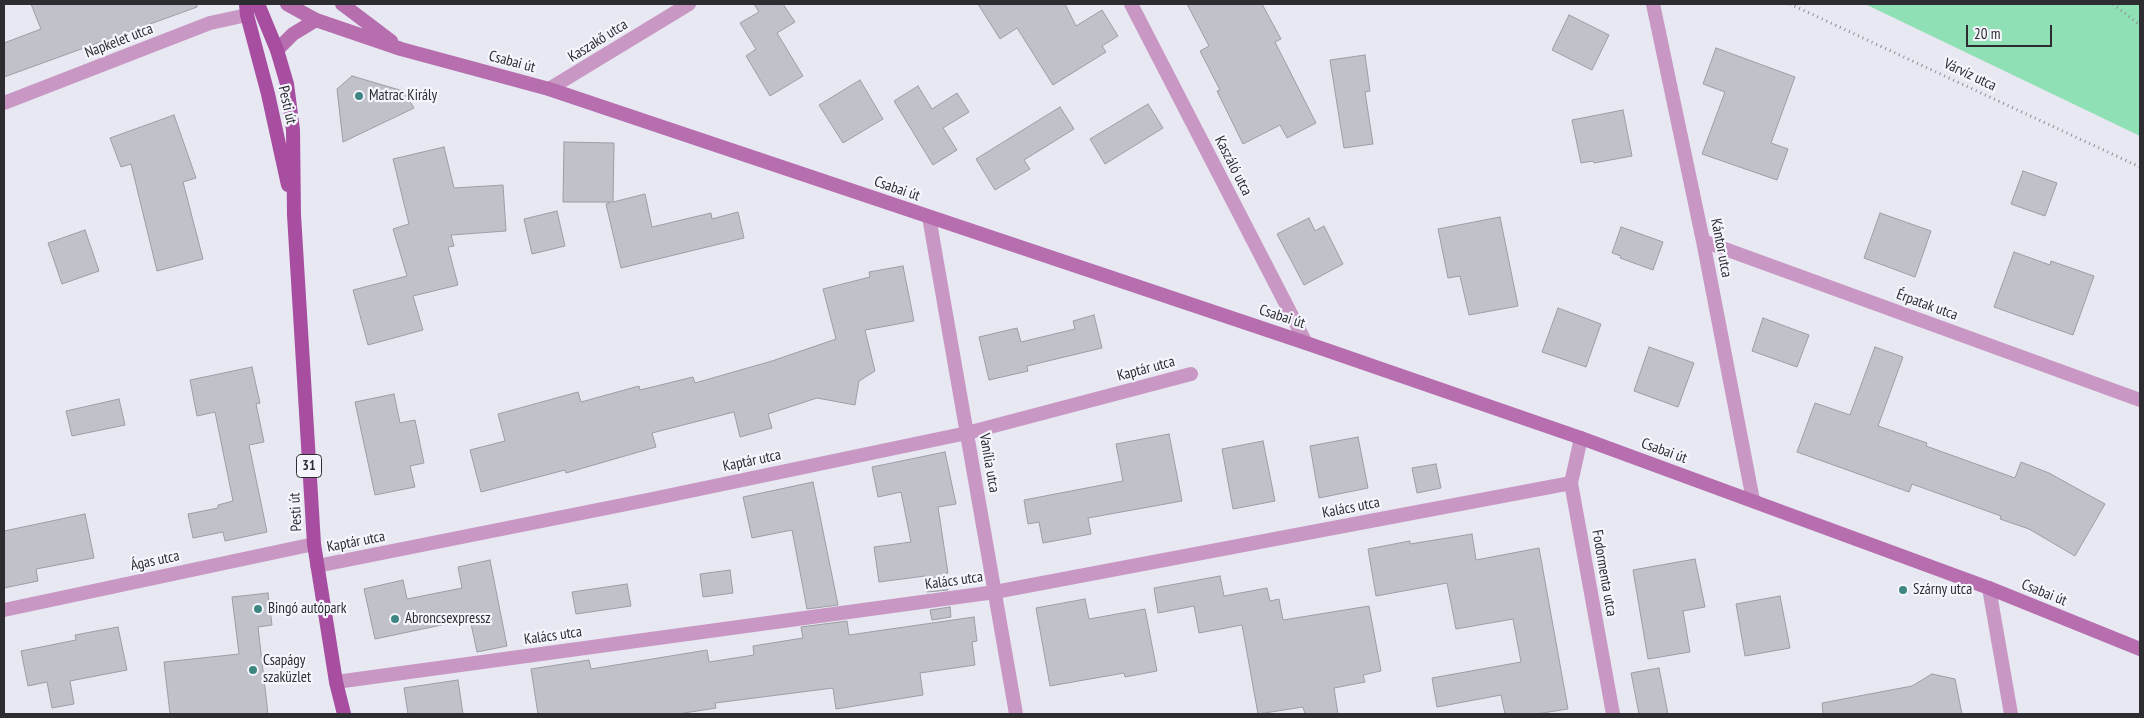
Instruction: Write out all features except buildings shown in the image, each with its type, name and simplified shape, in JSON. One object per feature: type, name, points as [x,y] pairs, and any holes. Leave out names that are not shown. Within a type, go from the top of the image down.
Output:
[{"type":"main road","name":"Pesti út","points":[[258,4],[287,84],[293,130],[294,215],[314,544],[336,682],[344,714]]},
{"type":"main road","name":"Csabai út","points":[[287,4],[316,20],[401,49],[549,89],[1306,343],[1581,438],[1989,588],[2140,650]]},
{"type":"main road","name":"Csabai út","points":[[342,4],[401,49]]},
{"type":"main road","name":"Pesti út","points":[[246,10],[268,94],[294,215]]},
{"type":"main road","points":[[276,50],[293,34],[316,20]]},
{"type":"street","name":"Kaszakő utca","points":[[549,89],[689,4]]},
{"type":"street","name":"Kaszáló utca","points":[[1131,4],[1306,343]]},
{"type":"street","name":"Kántor utca","points":[[1653,4],[1703,241],[1753,500]]},
{"type":"street","name":"Napkelet utca","points":[[4,103],[246,10]]},
{"type":"street","name":"Vanília utca","points":[[929,217],[1016,714]]},
{"type":"street","name":"Érpatak utca","points":[[1703,241],[2140,400]]},
{"type":"street","name":"Kaptár utca","points":[[317,566],[652,499],[967,433],[1191,374]]},
{"type":"street","name":"Fodormenta utca","points":[[1581,438],[1571,483],[1613,714]]},
{"type":"street","name":"Kalács utca","points":[[336,682],[995,592],[1571,483]]},
{"type":"street","name":"Ágas utca","points":[[4,610],[314,544]]},
{"type":"street","points":[[1989,588],[2011,714]]},
{"type":"path","name":"Várvíz utca","points":[[1790,4],[2140,167]]},
{"type":"path","points":[[2113,4],[2140,25]]},
{"type":"green space","points":[[1865,4],[2140,4],[2140,136]]},
{"type":"place","name":"Matrac Király","points":[[359,96]]},
{"type":"place","name":"Szárny utca","points":[[1903,590]]},
{"type":"place","name":"Bingó autópark","points":[[258,609]]},
{"type":"place","name":"Abroncsexpressz","points":[[395,619]]},
{"type":"place","name":"Csapágy szaküzlet","points":[[253,670]]}]
